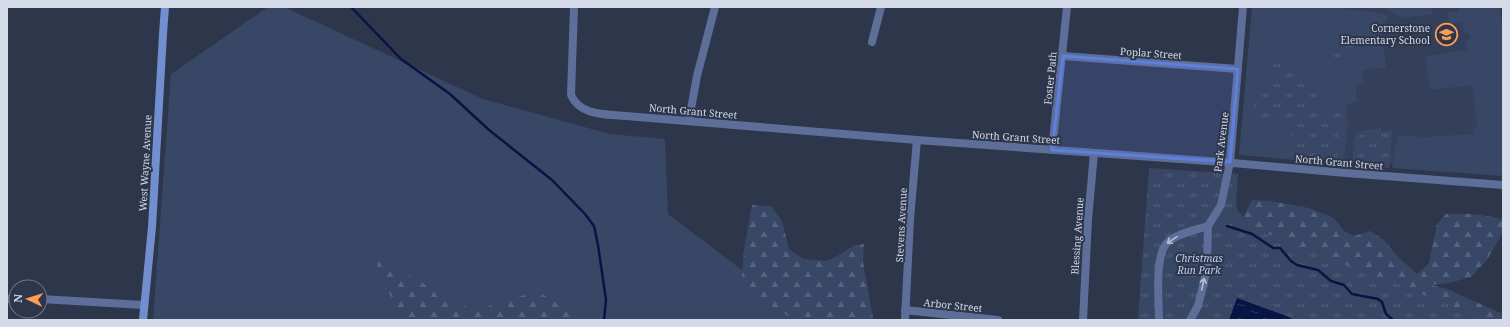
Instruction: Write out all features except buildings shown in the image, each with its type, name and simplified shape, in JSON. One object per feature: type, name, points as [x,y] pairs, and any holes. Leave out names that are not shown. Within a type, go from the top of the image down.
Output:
[{"type":"street","name":"West Wayne Avenue","points":[[143,320],[152,227],[163,34],[166,7]]},
{"type":"street","name":"North Grant Street","points":[[574,7],[571,94],[577,105],[585,111],[626,116],[917,140],[1230,162],[1374,176],[1503,185]]},
{"type":"street","points":[[689,120],[697,76],[715,7]]},
{"type":"street","points":[[872,42],[881,7]]},
{"type":"street","name":"Foster Path","points":[[1052,150],[1067,7]]},
{"type":"street","name":"Park Avenue","points":[[1208,226],[1221,205],[1230,162],[1243,7]]},
{"type":"street","name":"Poplar Street","points":[[1063,56],[1238,69]]},
{"type":"street","name":"Stevens Avenue","points":[[906,320],[905,310],[908,280],[910,219],[917,140]]},
{"type":"street","name":"Blessing Avenue","points":[[1083,320],[1088,220],[1094,153]]},
{"type":"street","points":[[1159,320],[1159,259],[1162,249],[1176,236],[1208,226],[1207,267],[1198,306],[1190,320]]},
{"type":"street","points":[[48,299],[144,305]]},
{"type":"street","name":"Arbor Street","points":[[905,310],[998,320]]},
{"type":"highlighted area","points":[[1063,56],[1238,69],[1230,162],[1052,150]]},
{"type":"shaded area","points":[[1254,7],[1497,7],[1503,57],[1503,173],[1241,153]]},
{"type":"green space","points":[[268,7],[284,7],[483,99],[610,134],[665,139],[668,214],[808,320],[153,320],[171,74]]},
{"type":"green space","points":[[1252,7],[1345,7],[1347,9],[1379,14],[1380,12],[1388,17],[1381,30],[1386,67],[1362,70],[1364,83],[1355,85],[1357,101],[1348,104],[1345,108],[1348,119],[1344,164],[1239,155]]},
{"type":"green space","points":[[1383,7],[1432,7],[1432,15],[1400,17]]},
{"type":"green space","points":[[1458,7],[1500,7],[1503,31],[1503,176],[1392,168],[1398,135],[1424,137],[1473,134],[1473,129],[1477,128],[1472,85],[1430,90],[1426,56],[1467,50],[1465,40],[1470,39],[1469,33],[1464,33],[1463,22],[1449,24],[1448,12],[1458,11]]},
{"type":"green space","points":[[1350,33],[1358,49],[1357,56],[1348,64],[1344,59],[1334,58],[1329,49],[1332,41],[1340,35]]},
{"type":"green space","points":[[1281,55],[1300,80],[1312,81],[1315,77],[1320,80],[1321,113],[1335,110],[1341,111],[1337,159],[1290,155],[1292,123],[1278,113],[1266,118],[1257,115],[1255,112],[1254,102],[1257,96],[1272,89],[1275,90],[1273,87],[1274,72],[1269,64]]},
{"type":"green space","points":[[1381,128],[1381,132],[1360,135],[1354,160],[1390,163],[1389,168],[1352,164],[1355,135],[1361,131]]},
{"type":"green space","points":[[1392,130],[1390,163],[1354,161],[1355,143],[1360,135]]},
{"type":"green space","name":"Christmas Run Park","points":[[1149,168],[1238,174],[1235,221],[1488,320],[1138,320]]},
{"type":"green space","points":[[1231,192],[1238,211],[1243,217],[1252,200],[1270,201],[1309,208],[1334,218],[1344,231],[1354,236],[1370,231],[1384,240],[1399,258],[1417,274],[1429,263],[1437,224],[1446,214],[1474,214],[1502,219],[1503,232],[1487,260],[1471,277],[1449,283],[1431,285],[1447,289],[1503,314],[1503,320],[1327,320],[1222,218]]},
{"type":"green space","points":[[752,205],[771,206],[782,221],[789,249],[804,259],[826,261],[855,245],[864,244],[863,262],[873,318],[877,320],[796,320],[741,291],[744,249]]},
{"type":"green space","points":[[373,256],[474,311],[537,291],[584,320],[401,320]]},
{"type":"water","points":[[1237,298],[1292,318],[1292,320],[1229,320]]},
{"type":"waterway","points":[[351,7],[401,59],[450,94],[489,130],[552,180],[585,214],[594,226],[598,245],[606,300],[604,320]]},
{"type":"waterway","points":[[1227,226],[1252,234],[1273,248],[1280,248],[1291,261],[1297,265],[1318,270],[1331,281],[1344,285],[1352,294],[1378,299],[1382,302],[1386,314],[1393,320]]},
{"type":"place","name":"Cornerstone Elementary School","points":[[1446,34]]}]
